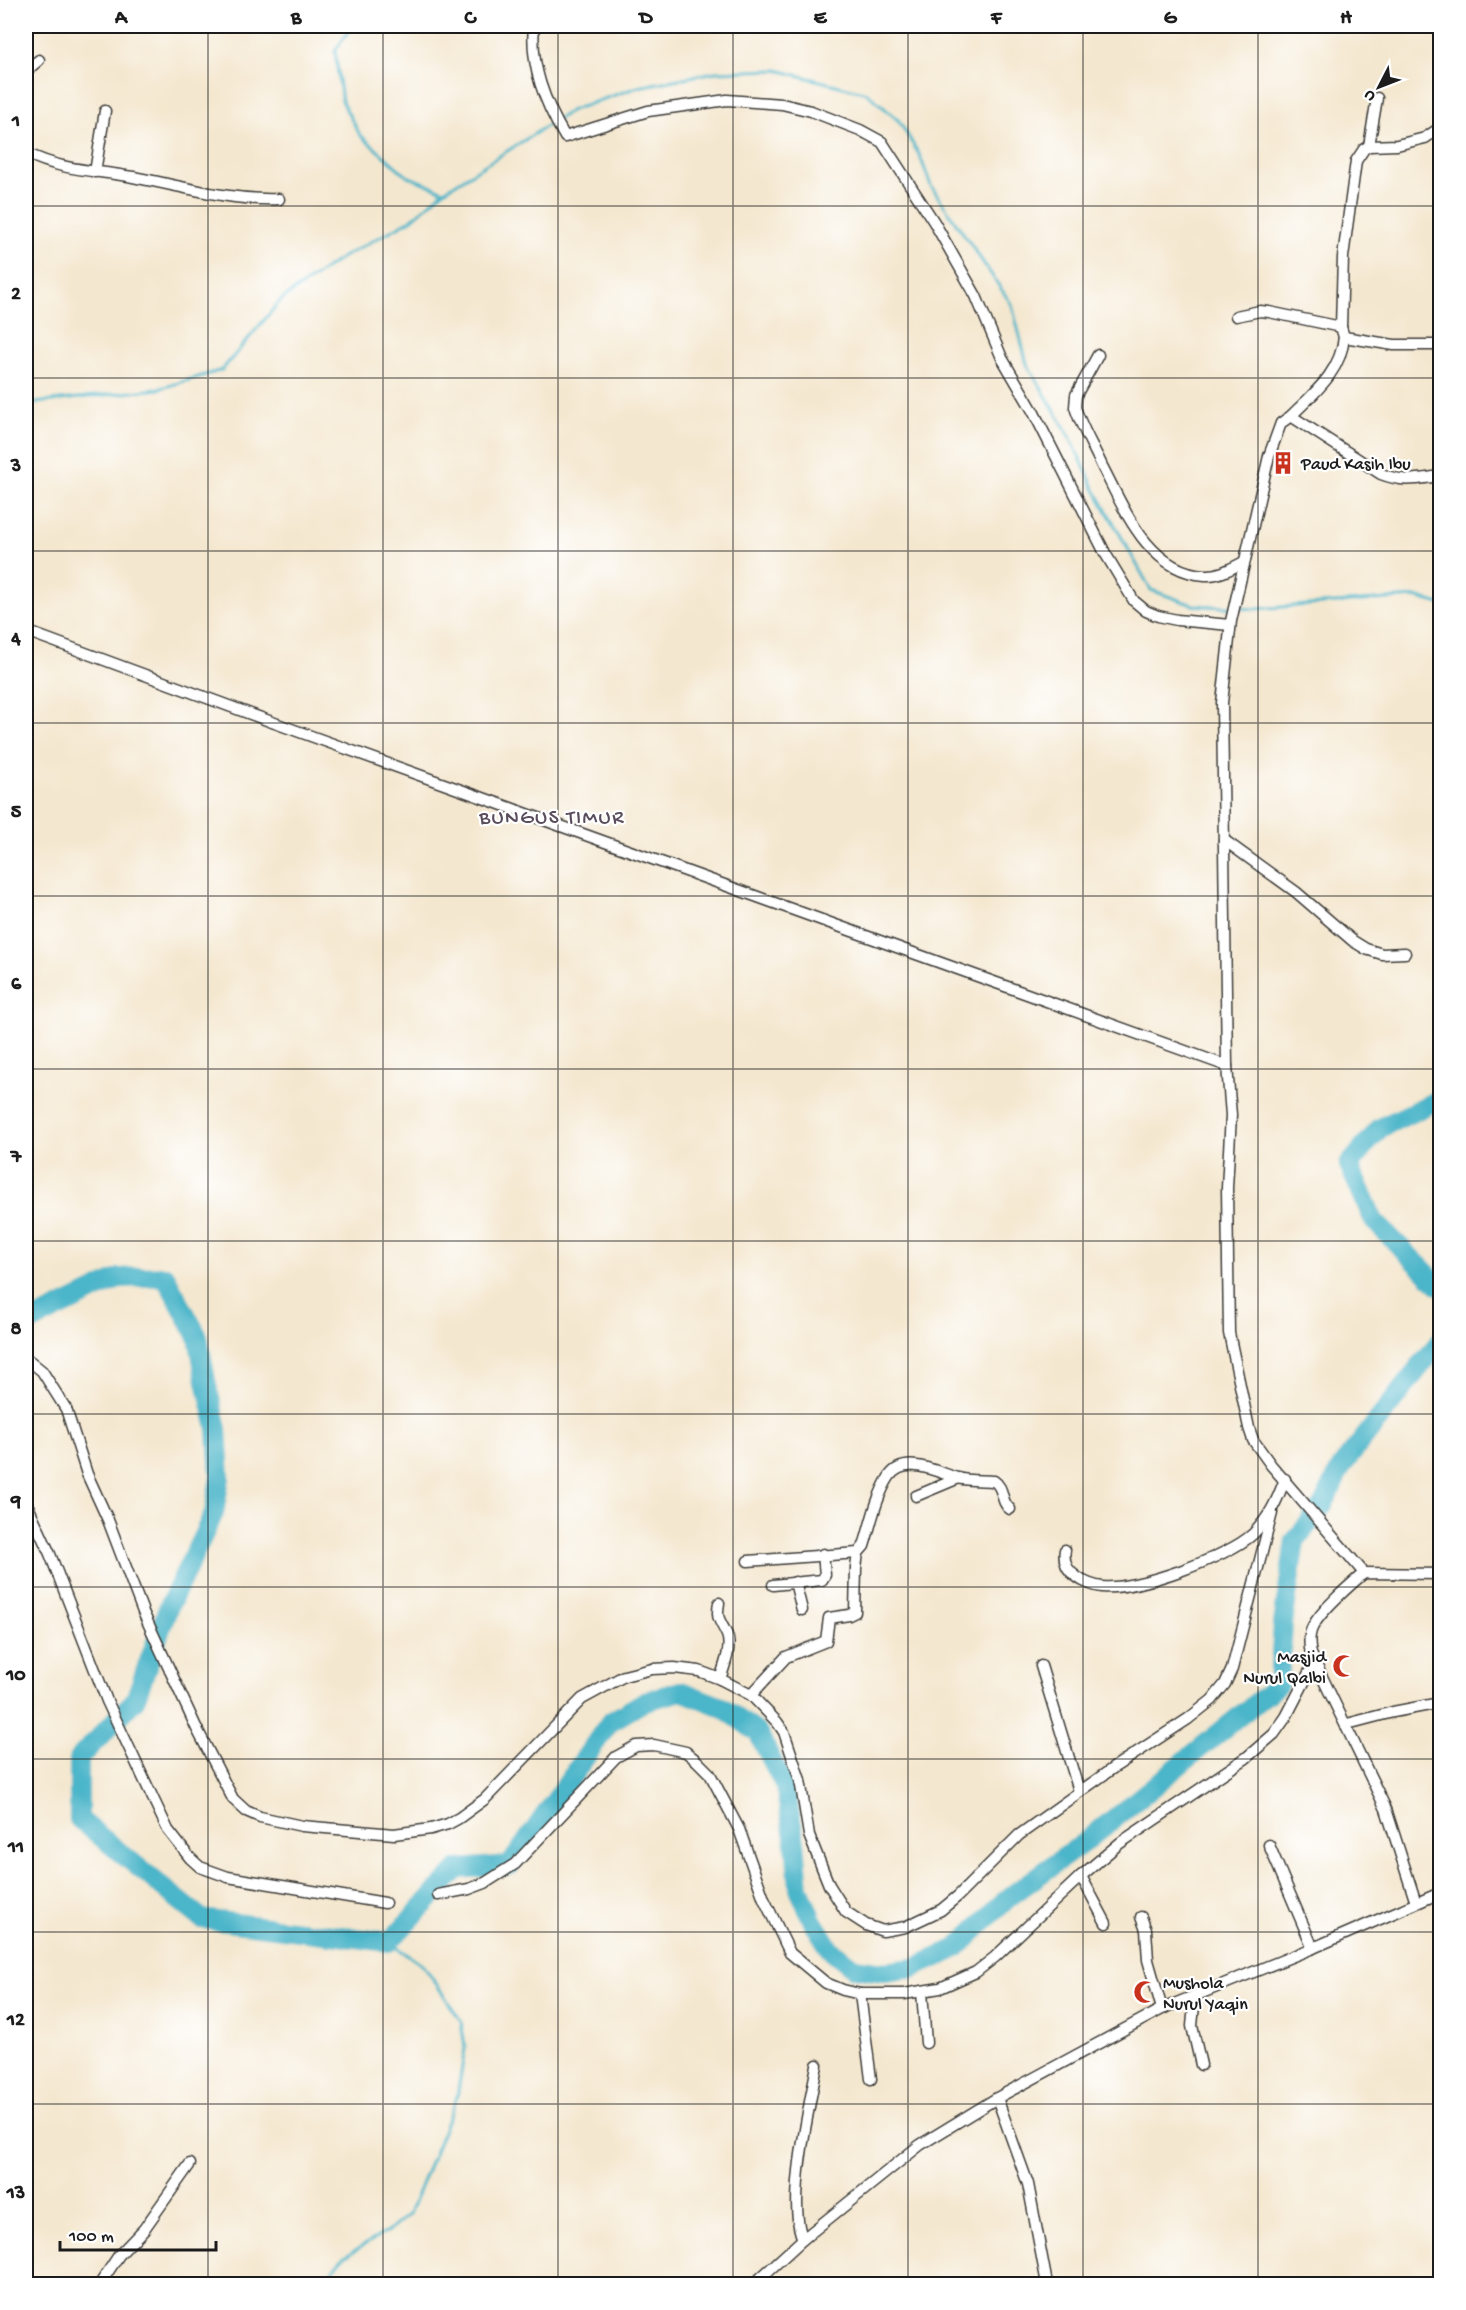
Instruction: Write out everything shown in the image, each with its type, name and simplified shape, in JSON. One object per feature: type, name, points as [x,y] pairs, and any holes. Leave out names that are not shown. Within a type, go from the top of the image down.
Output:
[{"type":"street","points":[[534,26],[533,48],[538,78],[549,110],[565,137],[648,111],[727,100],[782,104],[811,111],[860,130],[882,142],[934,222],[976,296],[1002,358],[1105,553],[1134,601],[1146,611],[1177,621],[1231,623]]},
{"type":"street","points":[[26,71],[39,60]]},
{"type":"street","points":[[1364,1573],[1259,1449],[1249,1428],[1229,1333],[1227,1188],[1231,1115],[1227,1066],[1222,703],[1231,623],[1269,456],[1281,423],[1291,416],[1333,372],[1341,357],[1344,257],[1354,170],[1359,155],[1369,146],[1377,98]]},
{"type":"street","points":[[95,172],[105,111]]},
{"type":"street","points":[[1369,146],[1397,145],[1425,138],[1440,128]]},
{"type":"street","points":[[26,138],[26,153],[74,170],[133,177],[250,200],[279,199]]},
{"type":"street","points":[[1236,316],[1260,311],[1269,312],[1394,345],[1440,345]]},
{"type":"street","points":[[1098,355],[1076,395],[1075,407],[1134,528],[1151,548],[1172,564],[1192,573],[1206,575],[1219,573],[1244,565]]},
{"type":"street","points":[[1291,416],[1387,477],[1403,481],[1440,476]]},
{"type":"street","points":[[26,631],[1227,1066]]},
{"type":"street","points":[[1224,840],[1296,892],[1353,941],[1366,949],[1382,954],[1405,953]]},
{"type":"street","points":[[26,1358],[42,1371],[66,1409],[87,1474],[108,1520],[143,1612],[196,1727],[233,1798],[246,1811],[260,1817],[302,1826],[394,1834],[448,1824],[485,1799],[582,1699],[624,1676],[652,1669],[674,1668],[699,1671],[721,1677],[751,1695],[767,1710],[784,1732],[800,1780],[809,1835],[829,1885],[846,1912],[866,1925],[883,1931],[904,1927],[941,1910],[958,1896],[1004,1848],[1079,1791],[1188,1719],[1212,1700],[1225,1684],[1239,1648],[1272,1512],[1285,1479]]},
{"type":"street","points":[[751,1695],[786,1658],[826,1641],[829,1618],[855,1612],[858,1553],[864,1546],[882,1489],[893,1472],[909,1466],[925,1467],[959,1478],[993,1481],[1001,1488],[1005,1504],[1010,1509]]},
{"type":"street","points":[[916,1496],[959,1478]]},
{"type":"street","points":[[26,1502],[50,1554],[107,1701],[168,1830],[190,1858],[201,1867],[228,1877],[385,1903]]},
{"type":"street","points":[[1065,1550],[1066,1565],[1071,1574],[1082,1581],[1102,1587],[1120,1587],[1148,1581],[1213,1558],[1251,1536],[1272,1512]]},
{"type":"street","points":[[748,1561],[858,1553]]},
{"type":"street","points":[[773,1585],[820,1581],[824,1578],[823,1554]]},
{"type":"street","points":[[1416,1903],[1386,1809],[1308,1644],[1313,1626],[1345,1589],[1364,1573],[1440,1574]]},
{"type":"street","points":[[795,1582],[802,1610]]},
{"type":"street","points":[[718,1603],[717,1620],[728,1638],[726,1660],[721,1677]]},
{"type":"street","points":[[438,1895],[469,1889],[499,1876],[515,1864],[616,1757],[636,1746],[654,1745],[686,1752],[711,1774],[739,1829],[764,1899],[790,1953],[825,1983],[861,1997],[922,1993],[976,1972],[1120,1843],[1246,1758],[1274,1734],[1286,1718],[1315,1661]]},
{"type":"street","points":[[1041,1666],[1079,1791]]},
{"type":"street","points":[[1347,1724],[1440,1703]]},
{"type":"street","points":[[1269,1845],[1313,1948]]},
{"type":"street","points":[[1081,1876],[1106,1923]]},
{"type":"street","points":[[754,2284],[803,2239],[920,2145],[997,2098],[1162,2009],[1313,1948],[1440,1893]]},
{"type":"street","points":[[1141,1917],[1146,1930],[1148,1960],[1162,2009]]},
{"type":"street","points":[[922,1993],[926,2043]]},
{"type":"street","points":[[1195,1995],[1192,2026],[1201,2065]]},
{"type":"street","points":[[861,1997],[871,2079]]},
{"type":"street","points":[[803,2239],[797,2224],[798,2190],[817,2065]]},
{"type":"street","points":[[997,2098],[1028,2184],[1047,2284]]},
{"type":"street","points":[[100,2284],[118,2255],[144,2229],[190,2164]]},
{"type":"waterway","points":[[352,26],[335,51],[342,102],[360,135],[407,176],[444,191]]},
{"type":"waterway","points":[[26,404],[158,389],[222,370],[281,300],[341,258],[411,220],[444,191],[572,110],[638,87],[715,72],[777,70],[867,93],[899,121],[920,156],[931,186],[1012,305],[1027,364],[1068,433],[1094,488],[1151,590],[1193,605],[1255,609],[1415,597],[1440,604]]},
{"type":"waterway","points":[[1440,1099],[1380,1128],[1349,1165],[1374,1221],[1440,1286]]},
{"type":"waterway","points":[[26,1324],[120,1278],[165,1276],[198,1337],[217,1429],[220,1477],[214,1513],[169,1606],[135,1700],[79,1758],[79,1819],[202,1919],[389,1942],[458,1869],[510,1865],[610,1722],[645,1701],[681,1691],[722,1707],[758,1733],[785,1786],[795,1843],[799,1888],[812,1920],[830,1949],[854,1968],[884,1972],[914,1968],[957,1948],[1008,1898],[1090,1838],[1279,1684],[1283,1624],[1295,1541],[1323,1505],[1342,1466],[1440,1341]]},
{"type":"waterway","points":[[321,2284],[344,2257],[391,2229],[409,2214],[457,2097],[465,2048],[461,2021],[425,1967],[389,1942]]},
{"type":"place","name":"Paud Kasih Ibu","points":[[1283,463]]},
{"type":"place","name":"Masjid Nurul Qalbi","points":[[1344,1666]]},
{"type":"place","name":"Mushola Nurul Yaqin","points":[[1145,1992]]},
{"type":"district","name":"BUNGUS TIMUR","points":[[552,816]]}]
